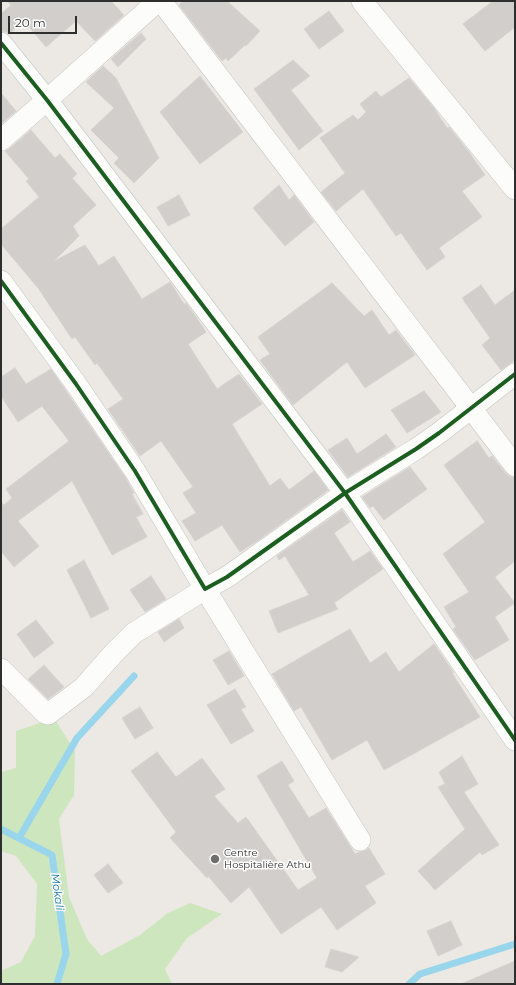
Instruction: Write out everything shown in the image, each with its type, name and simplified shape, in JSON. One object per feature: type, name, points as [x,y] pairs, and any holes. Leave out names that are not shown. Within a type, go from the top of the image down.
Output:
[{"type":"street","points":[[1,140],[159,1],[515,466]]},
{"type":"street","points":[[362,1],[515,189]]},
{"type":"street","points":[[1,43],[47,100],[345,493],[515,740]]},
{"type":"street","points":[[1,281],[76,384],[135,471],[360,840]]},
{"type":"street","points":[[1,669],[45,713],[48,714],[84,687],[112,655],[134,634],[226,577],[345,493],[416,449],[515,374]]},
{"type":"green space","points":[[54,718],[75,751],[74,795],[59,819],[69,897],[87,939],[101,956],[140,935],[168,913],[190,903],[222,914],[187,938],[165,969],[172,984],[1,984],[1,971],[21,962],[35,936],[37,884],[16,856],[1,851],[1,772],[16,768],[16,731]]},
{"type":"building","points":[[7,1],[111,1],[124,15],[95,41],[76,21],[46,47],[24,21],[9,34],[1,31],[1,14],[11,5]]},
{"type":"building","points":[[183,1],[227,1],[260,31],[246,46],[245,45],[228,61],[226,58],[222,61],[179,5]]},
{"type":"building","points":[[493,1],[515,1],[515,27],[485,51],[463,24]]},
{"type":"building","points":[[329,11],[344,31],[319,49],[304,29]]},
{"type":"building","points":[[141,33],[146,39],[118,67],[111,59]]},
{"type":"building","points":[[293,60],[310,76],[291,90],[323,131],[299,150],[254,89]]},
{"type":"building","points":[[103,66],[116,78],[159,158],[134,183],[114,163],[119,158],[91,130],[114,108],[86,82]]},
{"type":"building","points":[[200,76],[243,132],[200,164],[160,112]]},
{"type":"building","points":[[409,78],[434,108],[447,128],[449,127],[469,152],[485,175],[462,191],[482,217],[439,248],[445,257],[427,270],[401,233],[396,236],[363,189],[336,211],[321,192],[345,173],[320,138],[353,115],[358,120],[366,112],[360,104],[376,91],[381,97]]},
{"type":"building","points":[[1,93],[16,111],[1,124]]},
{"type":"building","points":[[31,130],[55,158],[60,154],[77,174],[72,178],[96,205],[73,226],[79,236],[54,261],[85,245],[99,266],[114,256],[142,299],[170,282],[184,304],[186,303],[206,332],[188,344],[217,389],[239,374],[262,404],[232,424],[270,486],[280,478],[289,490],[314,471],[328,490],[240,552],[222,525],[195,541],[182,521],[196,513],[183,493],[193,487],[161,441],[140,456],[108,409],[123,399],[97,363],[95,365],[75,337],[72,339],[38,288],[1,244],[1,229],[39,197],[26,181],[29,179],[5,151]]},
{"type":"building","points":[[279,185],[289,200],[294,195],[314,222],[285,246],[253,208]]},
{"type":"building","points":[[179,195],[190,215],[168,226],[157,207]]},
{"type":"building","points":[[332,283],[364,316],[372,310],[389,335],[396,330],[415,355],[365,388],[347,362],[293,405],[260,360],[270,354],[258,337]]},
{"type":"building","points":[[481,285],[495,305],[515,290],[515,360],[501,370],[482,345],[490,338],[462,298]]},
{"type":"building","points":[[15,368],[26,384],[51,369],[125,477],[143,514],[136,517],[147,537],[112,555],[72,481],[18,521],[39,546],[14,567],[1,551],[1,502],[4,505],[12,498],[6,489],[69,441],[42,406],[18,422],[1,396],[1,377]]},
{"type":"building","points":[[424,391],[441,412],[407,433],[391,410]]},
{"type":"building","points":[[386,434],[396,447],[348,477],[328,450],[347,438],[357,454]]},
{"type":"building","points":[[477,441],[489,458],[492,456],[506,474],[515,478],[515,561],[495,577],[515,603],[495,617],[509,640],[475,660],[453,629],[456,627],[444,607],[469,592],[443,554],[485,522],[444,465]]},
{"type":"building","points":[[410,467],[427,489],[384,520],[373,506],[370,508],[362,497]]},
{"type":"building","points":[[342,510],[350,522],[334,533],[353,562],[370,551],[383,569],[334,603],[338,609],[278,633],[269,611],[309,595],[285,556],[279,560],[277,556]]},
{"type":"building","points":[[84,560],[109,609],[91,618],[67,570]]},
{"type":"building","points":[[151,576],[166,599],[145,612],[130,590]]},
{"type":"building","points":[[179,619],[184,628],[164,642],[158,632]]},
{"type":"building","points":[[36,620],[54,643],[34,658],[17,634]]},
{"type":"building","points":[[350,629],[370,663],[386,652],[399,672],[434,644],[454,673],[452,673],[480,717],[384,770],[367,740],[332,760],[301,707],[294,711],[272,674]]},
{"type":"building","points":[[229,651],[244,676],[228,685],[213,660]]},
{"type":"building","points":[[44,665],[64,687],[48,699],[28,679]]},
{"type":"building","points":[[235,689],[246,707],[241,709],[254,731],[231,744],[207,705]]},
{"type":"building","points":[[140,707],[153,728],[135,739],[122,718]]},
{"type":"building","points":[[157,752],[176,777],[202,758],[225,789],[214,796],[238,823],[246,817],[298,890],[317,878],[257,776],[282,761],[294,781],[288,785],[309,818],[326,808],[355,854],[369,848],[385,874],[365,886],[376,903],[337,930],[321,907],[281,934],[249,887],[231,903],[208,876],[207,878],[170,838],[176,832],[131,771]]},
{"type":"building","points":[[462,756],[478,784],[464,792],[499,845],[482,855],[480,852],[435,890],[418,871],[465,829],[438,787],[445,784],[439,772]]},
{"type":"building","points":[[108,864],[123,883],[108,893],[94,875]]},
{"type":"building","points":[[451,921],[462,945],[438,956],[427,931]]},
{"type":"building","points":[[331,949],[359,957],[342,972],[325,967]]},
{"type":"building","points":[[515,961],[515,984],[461,984]]},
{"type":"waterway","points":[[19,838],[77,738],[134,676]]},
{"type":"waterway","name":"Mokali","points":[[1,829],[52,855],[66,954],[57,984]]},
{"type":"waterway","points":[[409,984],[420,974],[515,944]]},
{"type":"cycle path","points":[[1,43],[47,100],[345,493],[515,740]]},
{"type":"cycle path","points":[[1,281],[76,384],[135,471],[205,589],[227,577],[345,493],[416,449],[515,374]]},
{"type":"place","name":"Centre Hospitalière Athu","points":[[215,859]]}]
